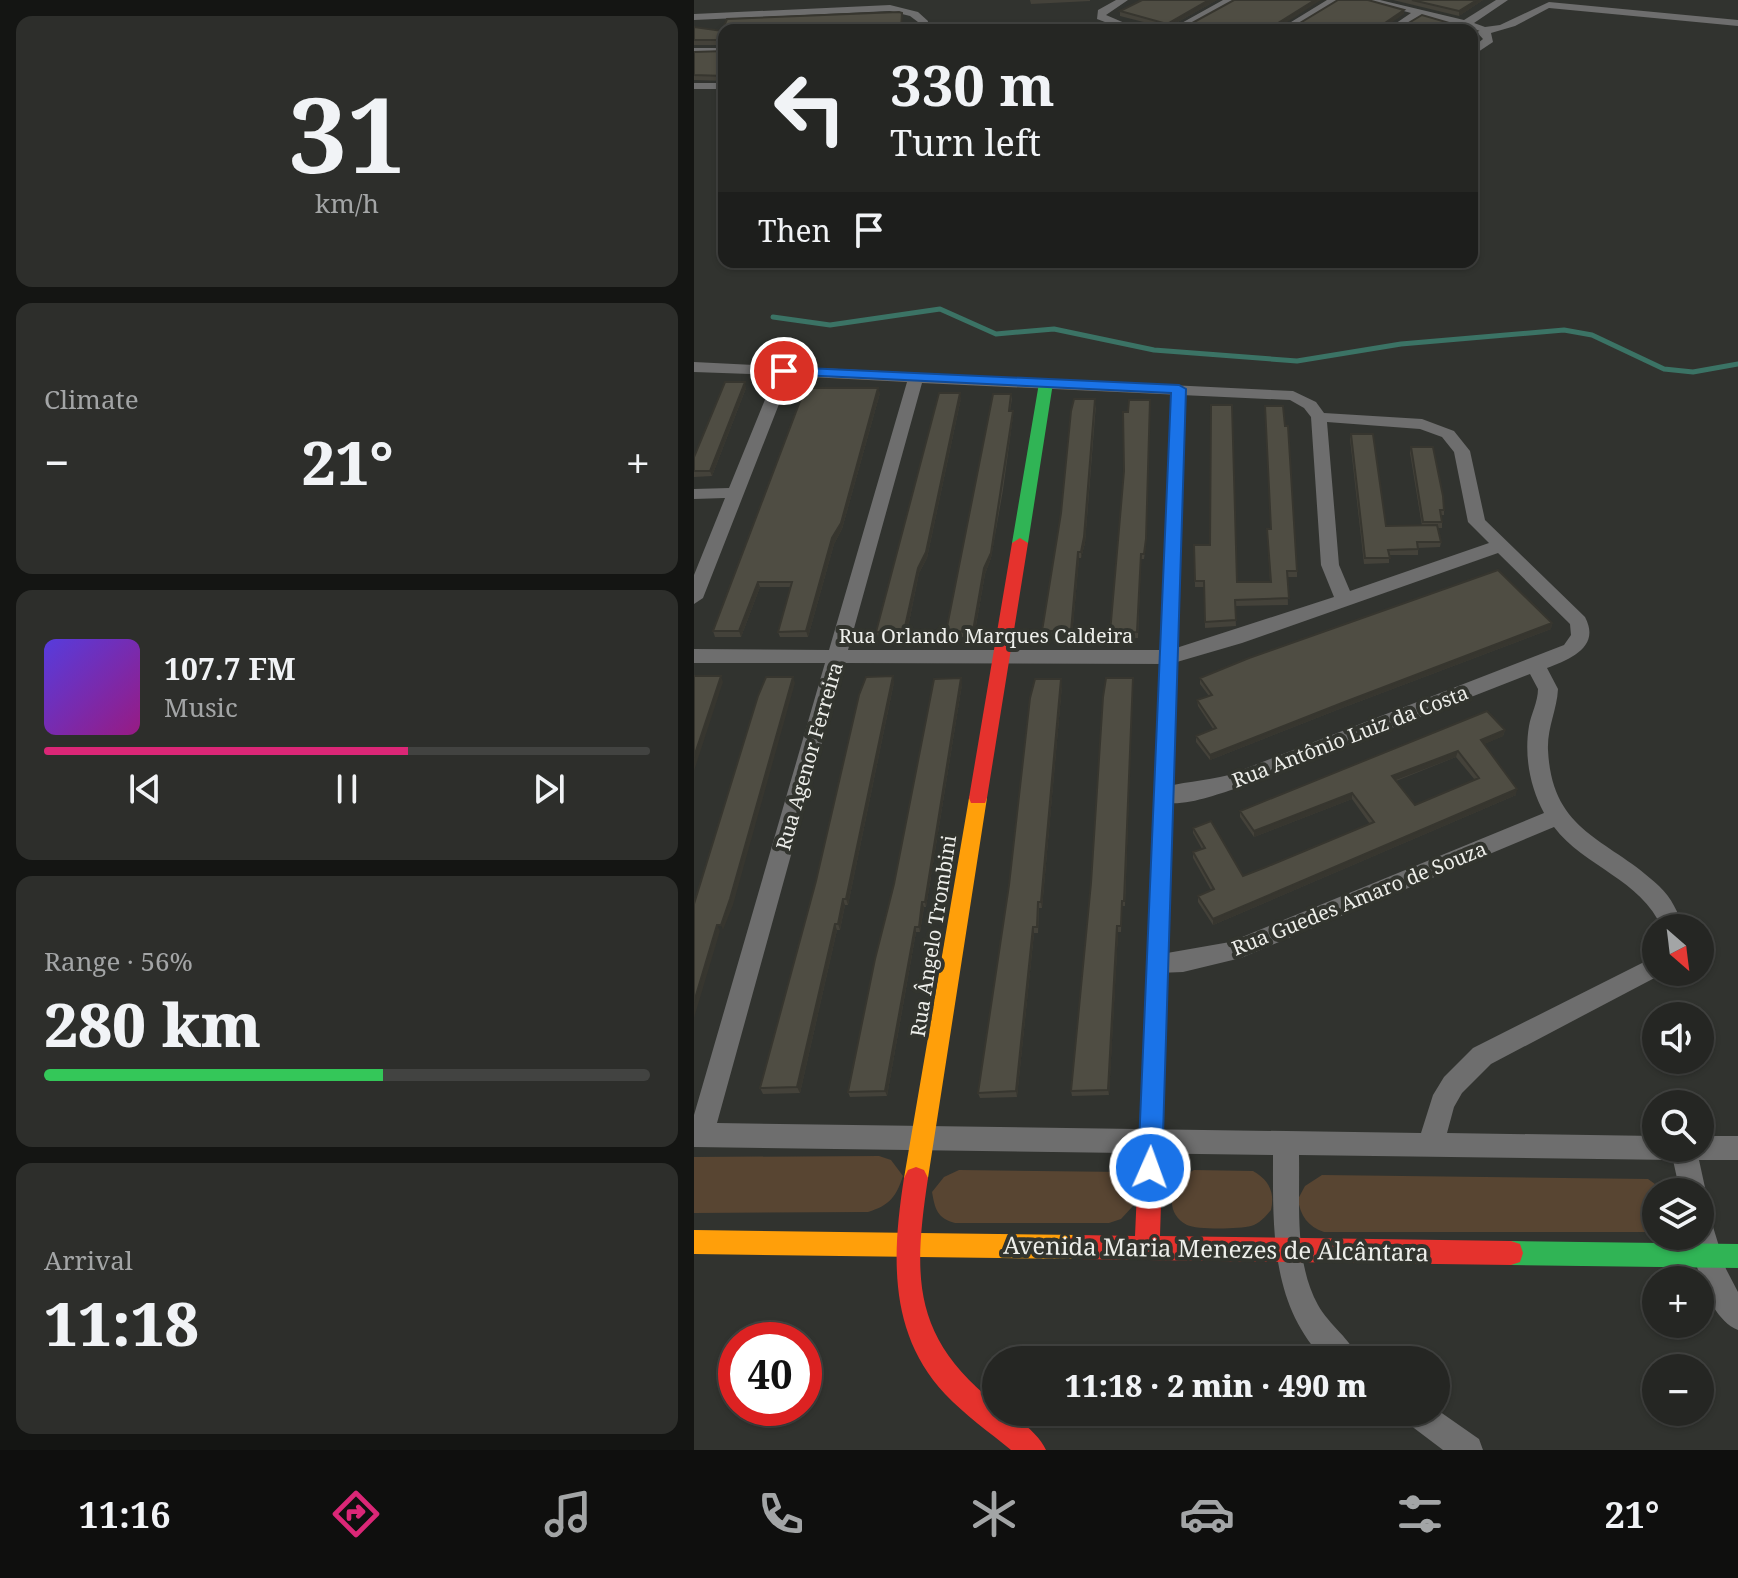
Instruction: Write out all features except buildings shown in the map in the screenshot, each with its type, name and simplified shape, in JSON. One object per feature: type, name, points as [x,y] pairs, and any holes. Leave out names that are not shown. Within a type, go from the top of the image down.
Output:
[{"type":"street","points":[[1115,24],[1100,15],[1123,0]]},
{"type":"street","points":[[1185,24],[1231,0]]},
{"type":"street","points":[[1293,24],[1334,0]]},
{"type":"street","points":[[1368,0],[1467,23],[1503,0]]},
{"type":"street","points":[[1574,0],[1738,15]]},
{"type":"street","points":[[694,17],[867,5],[909,12],[921,18],[922,24]]},
{"type":"street","points":[[1482,30],[1511,26],[1533,10],[1549,5],[1738,23]]},
{"type":"street","points":[[1401,24],[1420,12]]},
{"type":"street","points":[[699,29],[706,17]]},
{"type":"street","points":[[1478,28],[1489,40],[1478,48]]},
{"type":"street","points":[[694,51],[718,51]]},
{"type":"street","points":[[694,86],[718,86]]},
{"type":"street","points":[[694,367],[1286,395],[1310,405],[1319,417],[1330,565],[1344,599]]},
{"type":"street","points":[[694,598],[784,371]]},
{"type":"street","name":"Rua Agenor Ferreira","points":[[698,1135],[916,377]]},
{"type":"street","name":"Rua Ângelo Trombini","points":[[1032,1450],[944,1375],[928,1351],[909,1299],[906,1244],[1046,383]]},
{"type":"street","points":[[1147,1247],[1179,389]]},
{"type":"street","points":[[1319,417],[1422,424],[1448,434],[1462,451],[1477,522],[1499,546]]},
{"type":"street","points":[[694,494],[736,493]]},
{"type":"street","name":"Rua Orlando Marques Caldeira","points":[[694,656],[1170,657],[1235,638],[1499,546]]},
{"type":"street","name":"Rua Antônio Luiz da Costa","points":[[1164,795],[1199,791],[1234,781],[1571,650],[1581,636],[1580,626],[1499,546]]},
{"type":"street","points":[[1534,666],[1545,679],[1549,693],[1539,727],[1539,763],[1545,790],[1557,817],[1582,842],[1654,895],[1668,914]]},
{"type":"street","name":"Rua Guedes Amaro de Souza","points":[[1158,963],[1183,962],[1233,951],[1557,817]]},
{"type":"street","points":[[1431,1145],[1442,1103],[1453,1085],[1482,1056],[1642,973]]},
{"type":"street","points":[[698,1135],[1642,1148]]},
{"type":"street","points":[[1286,1143],[1288,1249],[1296,1292],[1305,1313],[1331,1346]]},
{"type":"street","points":[[1714,1148],[1738,1148]]},
{"type":"street","name":"Avenida Maria Menezes de Alcântara","points":[[694,1242],[1738,1256]]},
{"type":"street","points":[[1706,1250],[1717,1283],[1738,1316]]},
{"type":"street","points":[[1435,1426],[1468,1450]]},
{"type":"shaded area","points":[[879,1156],[891,1160],[903,1176],[891,1199],[868,1212],[694,1213],[694,1157]]},
{"type":"shaded area","points":[[959,1170],[1124,1172],[1132,1186],[1133,1206],[1121,1219],[1109,1223],[955,1223],[938,1212],[932,1192],[944,1177]]},
{"type":"shaded area","points":[[1194,1170],[1253,1171],[1270,1187],[1271,1210],[1257,1224],[1246,1227],[1187,1225],[1174,1212],[1172,1196],[1180,1181]]},
{"type":"shaded area","points":[[1322,1175],[1642,1179],[1642,1232],[1324,1232],[1313,1227],[1301,1210],[1298,1199],[1305,1186]]},
{"type":"waterway","points":[[773,317],[830,325],[940,309],[996,334],[1054,329],[1154,350],[1297,361],[1401,344],[1564,330],[1592,335],[1664,369],[1693,372],[1738,364]]},
{"type":"traffic: fast","points":[[1020,543],[1046,383]]},
{"type":"traffic: fast","points":[[1511,1253],[1738,1256]]},
{"type":"traffic: slow","points":[[1167,720],[1179,389]]},
{"type":"traffic: slow","points":[[916,1178],[978,798]]},
{"type":"traffic: slow","points":[[694,1242],[1079,1247]]},
{"type":"traffic: jam","points":[[978,798],[1020,543]]},
{"type":"traffic: jam","points":[[1147,1247],[1167,720]]},
{"type":"traffic: jam","points":[[916,1178],[908,1259],[913,1312],[921,1337],[952,1382],[1032,1450]]},
{"type":"traffic: jam","points":[[1079,1247],[1511,1253]]},
{"type":"route","points":[[784,371],[1179,389],[1150,1168]]}]
